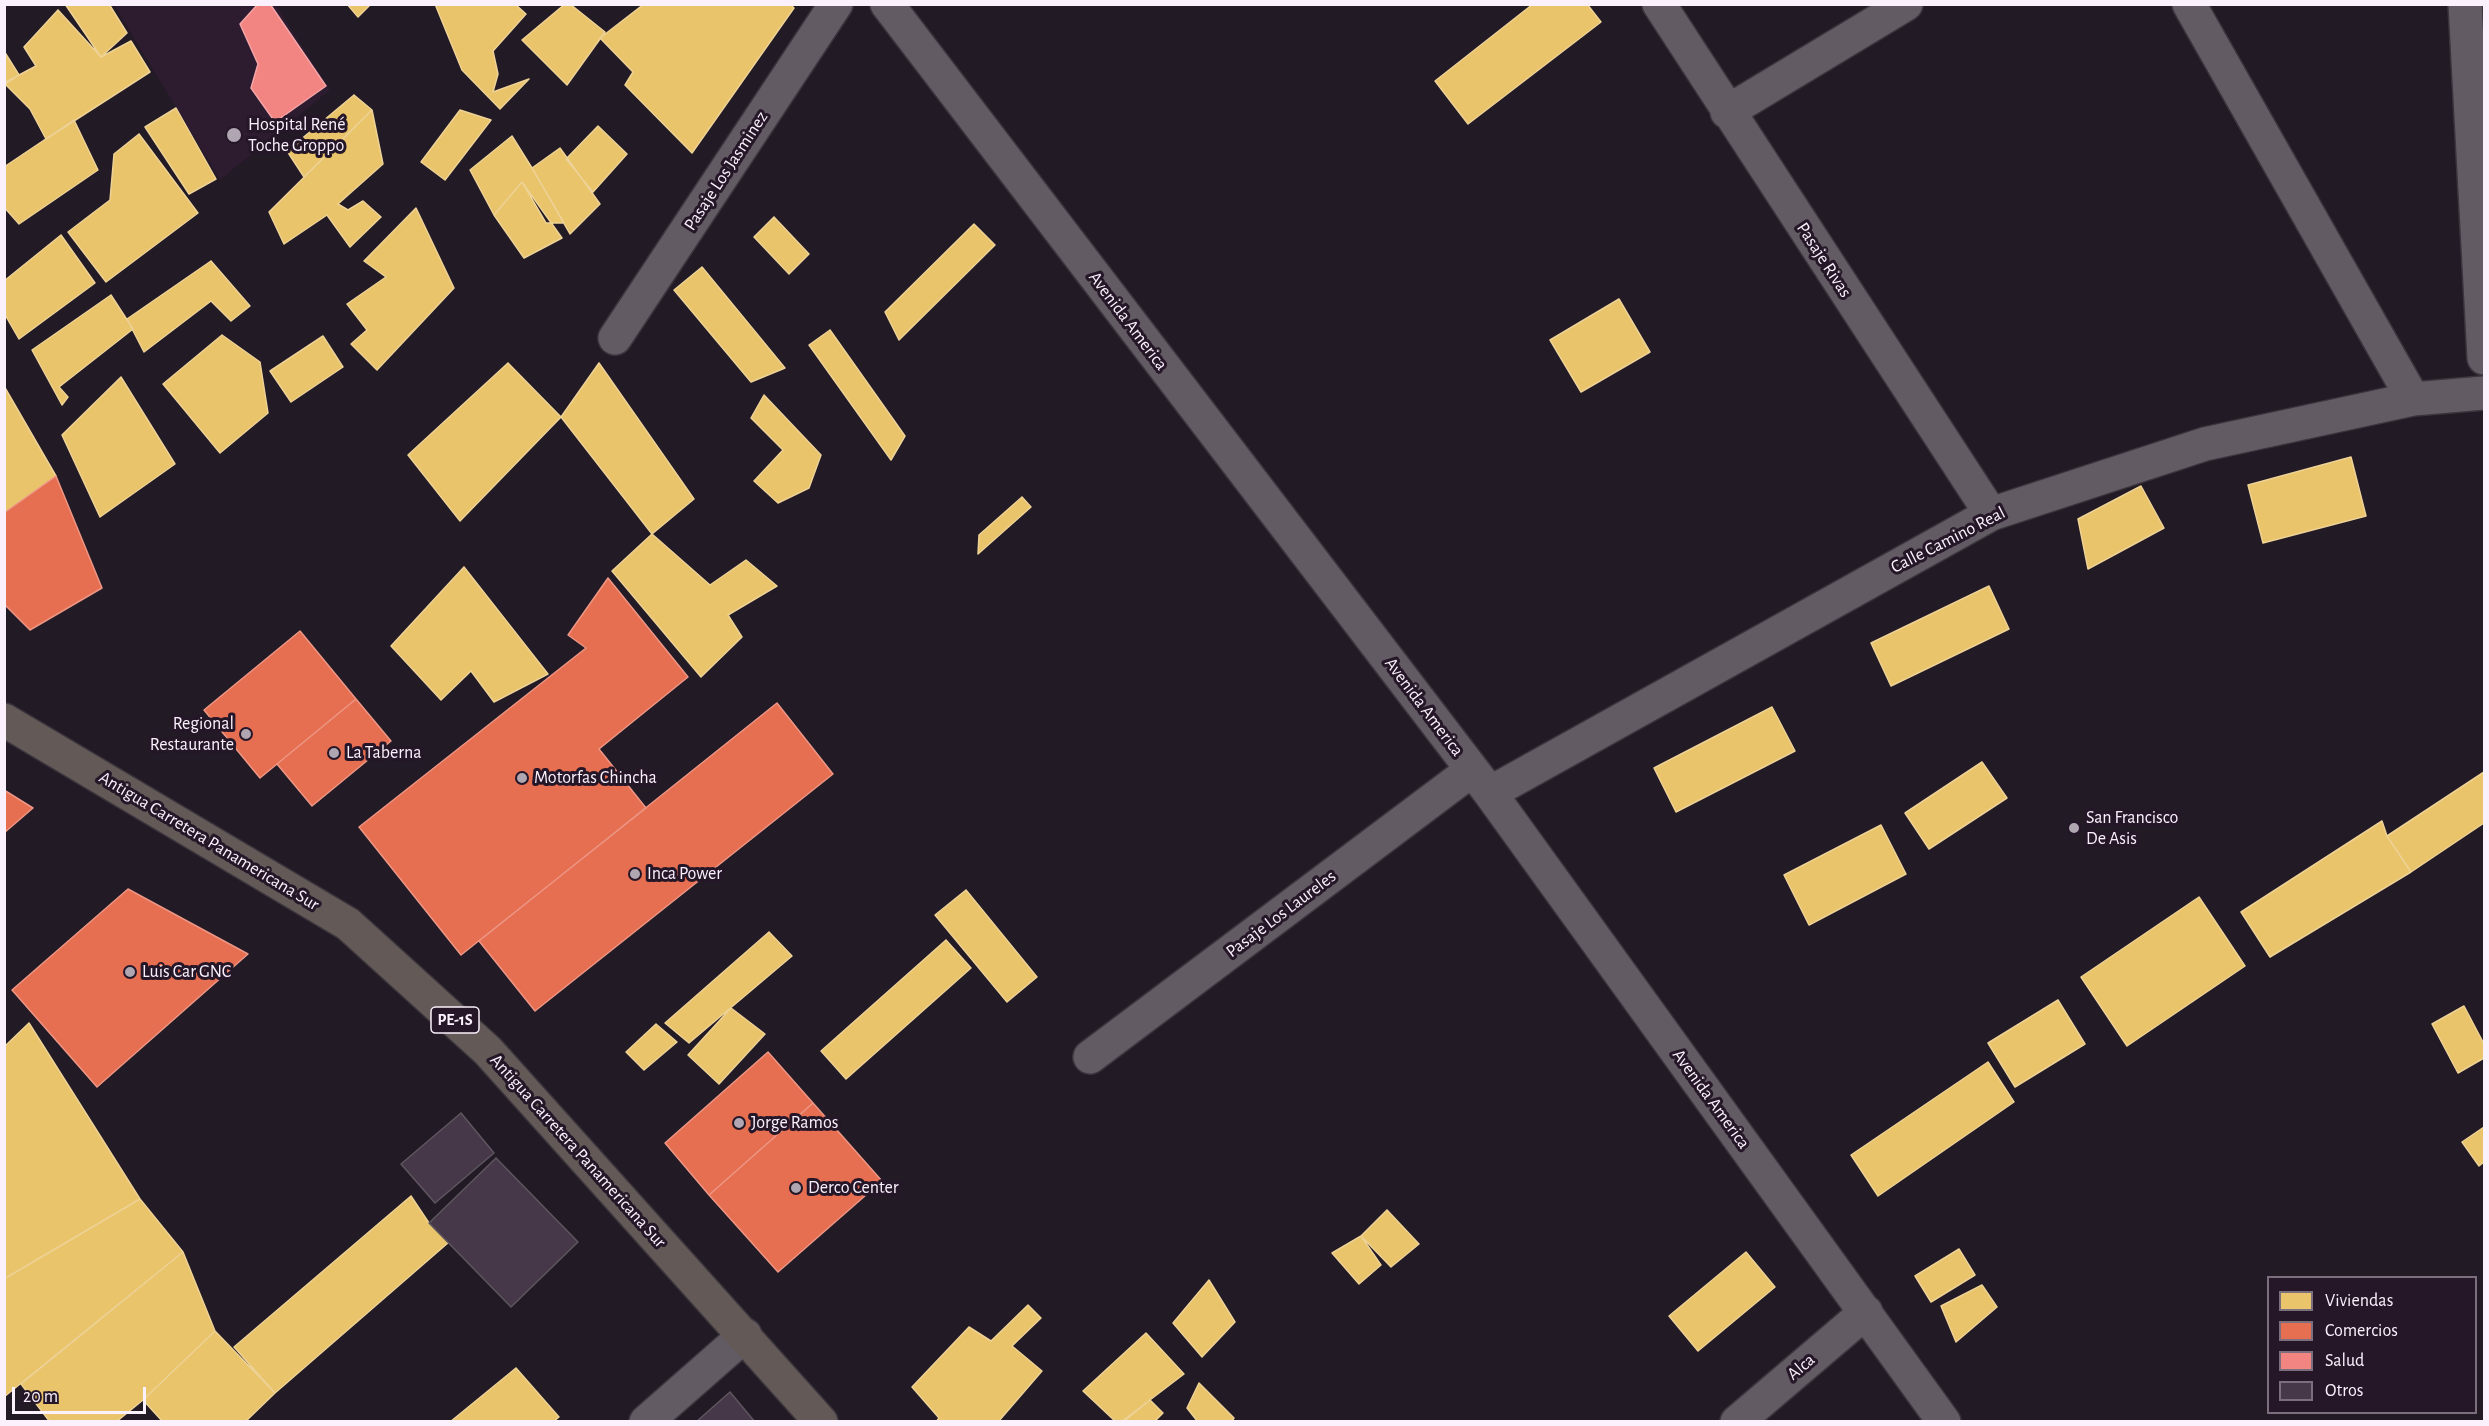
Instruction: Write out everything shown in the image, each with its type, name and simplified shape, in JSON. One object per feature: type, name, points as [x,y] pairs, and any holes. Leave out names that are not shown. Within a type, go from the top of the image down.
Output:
[{"type":"highway","name":"Antigua Carretera Panamericana Sur","points":[[4,720],[348,924],[488,1051],[821,1422]]},
{"type":"street","name":"Pasaje Los Jasminez","points":[[615,338],[836,4]]},
{"type":"street","name":"Avenida America","points":[[887,4],[1481,782],[1944,1422]]},
{"type":"street","name":"Pasaje Rivas","points":[[1659,4],[1727,112],[1991,514]]},
{"type":"street","points":[[1727,112],[1906,4]]},
{"type":"street","points":[[2189,4],[2413,399]]},
{"type":"street","points":[[2465,4],[2484,358]]},
{"type":"street","name":"Calle Camino Real","points":[[1481,782],[1991,514],[2205,444],[2413,399],[2484,393]]},
{"type":"street","name":"Pasaje Los Laureles","points":[[1090,1057],[1481,782]]},
{"type":"street","name":"Alca","points":[[1737,1422],[1866,1312]]},
{"type":"street","points":[[646,1422],[745,1335]]},
{"type":"shaded area","name":"Hospital René Toche Groppo","points":[[114,5],[276,5],[330,90],[220,180]]},
{"type":"building: Viviendas","points":[[65,4],[109,4],[127,33],[101,57]]},
{"type":"building: Viviendas","points":[[347,4],[371,4],[358,17]]},
{"type":"building: Viviendas","points":[[435,4],[515,4],[526,14],[493,51],[498,74],[493,92],[529,79],[500,109],[462,70]]},
{"type":"building: Viviendas","points":[[565,4],[570,4],[605,32],[567,85],[522,40]]},
{"type":"building: Viviendas","points":[[644,4],[790,4],[794,8],[692,153],[625,85],[633,72],[600,38]]},
{"type":"building: Viviendas","points":[[1533,4],[1587,4],[1601,22],[1468,124],[1435,81]]},
{"type":"building: Viviendas","points":[[58,10],[101,57],[131,41],[150,72],[46,139],[30,109],[4,83],[36,66],[24,47]]},
{"type":"building: Viviendas","points":[[4,51],[19,75],[4,85]]},
{"type":"building: Viviendas","points":[[354,95],[372,110],[304,177],[287,151]]},
{"type":"building: Viviendas","points":[[176,108],[216,179],[189,194],[145,127]]},
{"type":"building: Viviendas","points":[[372,110],[383,164],[338,204],[348,210],[363,201],[381,217],[350,247],[327,215],[284,244],[269,212]]},
{"type":"building: Viviendas","points":[[460,110],[491,120],[445,180],[421,162]]},
{"type":"building: Viviendas","points":[[74,120],[98,170],[19,224],[4,207],[4,167]]},
{"type":"building: Viviendas","points":[[598,126],[627,154],[593,192],[566,159]]},
{"type":"building: Viviendas","points":[[139,134],[198,213],[106,282],[68,232],[110,200],[114,154]]},
{"type":"building: Viviendas","points":[[512,136],[564,223],[546,223],[522,182],[494,215],[470,170]]},
{"type":"building: Viviendas","points":[[560,148],[600,204],[570,234],[532,168]]},
{"type":"building: Viviendas","points":[[522,182],[562,238],[524,258],[494,215]]},
{"type":"building: Viviendas","points":[[416,208],[454,288],[377,370],[351,344],[367,330],[347,304],[386,277],[364,261]]},
{"type":"building: Viviendas","points":[[774,217],[809,254],[789,274],[754,237]]},
{"type":"building: Viviendas","points":[[974,224],[995,245],[899,340],[885,312]]},
{"type":"building: Viviendas","points":[[61,235],[95,283],[19,339],[4,313],[4,281]]},
{"type":"building: Viviendas","points":[[211,261],[250,306],[231,321],[211,301],[144,352],[127,319]]},
{"type":"building: Viviendas","points":[[702,267],[785,368],[751,382],[674,290]]},
{"type":"building: Viviendas","points":[[111,295],[133,329],[59,387],[68,397],[62,405],[32,350]]},
{"type":"building: Viviendas","points":[[1619,299],[1650,352],[1581,392],[1550,340]]},
{"type":"building: Viviendas","points":[[830,330],[905,436],[891,460],[809,345]]},
{"type":"building: Viviendas","points":[[222,335],[260,362],[268,413],[220,453],[163,384]]},
{"type":"building: Viviendas","points":[[323,336],[343,367],[291,402],[270,371]]},
{"type":"building: Viviendas","points":[[508,363],[561,417],[460,521],[408,455]]},
{"type":"building: Viviendas","points":[[599,363],[694,499],[652,534],[561,417]]},
{"type":"building: Viviendas","points":[[121,377],[175,464],[100,517],[62,435]]},
{"type":"building: Viviendas","points":[[4,386],[56,476],[4,513]]},
{"type":"building: Viviendas","points":[[764,395],[821,455],[809,488],[778,503],[754,481],[783,450],[751,418]]},
{"type":"building: Viviendas","points":[[2351,457],[2366,516],[2263,543],[2248,485]]},
{"type":"building: Viviendas","points":[[2141,486],[2164,528],[2088,569],[2078,519]]},
{"type":"building: Viviendas","points":[[1022,497],[1031,507],[978,554],[979,535]]},
{"type":"building: Viviendas","points":[[652,534],[710,585],[746,560],[777,586],[728,615],[742,637],[701,677],[612,571]]},
{"type":"building: Viviendas","points":[[464,567],[548,674],[494,702],[471,671],[441,700],[391,646]]},
{"type":"building: Viviendas","points":[[1989,586],[2009,629],[1891,686],[1871,643]]},
{"type":"building: Viviendas","points":[[1772,707],[1795,751],[1676,812],[1654,768]]},
{"type":"building: Viviendas","points":[[1982,762],[2007,798],[1929,849],[1905,813]]},
{"type":"building: Viviendas","points":[[2484,772],[2484,823],[2411,872],[2387,836]]},
{"type":"building: Viviendas","points":[[2382,821],[2387,836],[2411,872],[2270,957],[2241,912]]},
{"type":"building: Viviendas","points":[[1881,825],[1906,874],[1809,925],[1784,875]]},
{"type":"building: Viviendas","points":[[966,890],[1037,977],[1007,1002],[935,915]]},
{"type":"building: Viviendas","points":[[2199,897],[2245,966],[2127,1046],[2081,977]]},
{"type":"building: Viviendas","points":[[769,932],[792,956],[689,1043],[665,1023]]},
{"type":"building: Viviendas","points":[[946,940],[971,968],[846,1079],[821,1051]]},
{"type":"building: Viviendas","points":[[2058,1000],[2085,1044],[2015,1087],[1988,1043]]},
{"type":"building: Viviendas","points":[[2464,1006],[2484,1044],[2484,1058],[2458,1073],[2432,1024]]},
{"type":"building: Viviendas","points":[[731,1008],[765,1034],[719,1084],[688,1055]]},
{"type":"building: Viviendas","points":[[29,1023],[140,1199],[4,1279],[4,1047]]},
{"type":"building: Viviendas","points":[[656,1024],[677,1042],[644,1070],[626,1052]]},
{"type":"building: Viviendas","points":[[1988,1062],[2014,1102],[1878,1196],[1851,1155]]},
{"type":"building: Viviendas","points":[[2484,1127],[2484,1162],[2479,1166],[2462,1142]]},
{"type":"building: Viviendas","points":[[411,1196],[429,1223],[449,1242],[275,1393],[234,1347]]},
{"type":"building: Viviendas","points":[[140,1199],[183,1252],[4,1397],[4,1279]]},
{"type":"building: Viviendas","points":[[1387,1210],[1419,1244],[1391,1267],[1361,1236]]},
{"type":"building: Viviendas","points":[[1361,1236],[1381,1265],[1359,1284],[1332,1253]]},
{"type":"building: Viviendas","points":[[1959,1249],[1975,1275],[1931,1302],[1915,1276]]},
{"type":"building: Viviendas","points":[[183,1252],[215,1331],[143,1400],[116,1422],[50,1422],[21,1384]]},
{"type":"building: Viviendas","points":[[1746,1252],[1775,1287],[1698,1351],[1669,1316]]},
{"type":"building: Viviendas","points":[[1209,1280],[1235,1322],[1202,1357],[1173,1323]]},
{"type":"building: Viviendas","points":[[1982,1285],[1997,1307],[1956,1342],[1941,1306]]},
{"type":"building: Viviendas","points":[[1028,1305],[1041,1318],[1012,1346],[1042,1371],[998,1422],[936,1422],[939,1418],[912,1387],[969,1327],[991,1341]]},
{"type":"building: Viviendas","points":[[215,1331],[275,1393],[245,1422],[163,1422],[143,1400]]},
{"type":"building: Viviendas","points":[[1146,1333],[1184,1374],[1121,1422],[1116,1422],[1083,1391]]},
{"type":"building: Viviendas","points":[[516,1368],[559,1417],[553,1422],[450,1422]]},
{"type":"building: Viviendas","points":[[1199,1383],[1234,1418],[1232,1422],[1198,1422],[1187,1408]]},
{"type":"building: Viviendas","points":[[1150,1400],[1163,1413],[1154,1422],[1123,1422]]},
{"type":"building: Comercios","points":[[56,476],[102,588],[30,630],[4,604],[4,513]]},
{"type":"building: Comercios","name":"Motorfas Chincha","points":[[608,578],[688,677],[599,749],[646,808],[461,955],[359,827],[586,648],[568,635]]},
{"type":"building: Comercios","points":[[300,631],[356,699],[260,778],[204,710]]},
{"type":"building: Comercios","name":"La Taberna","points":[[356,699],[391,741],[312,806],[277,764]]},
{"type":"building: Comercios","name":"Inca Power","points":[[777,703],[833,774],[535,1011],[479,941]]},
{"type":"building: Comercios","points":[[4,790],[33,808],[4,833]]},
{"type":"building: Comercios","name":"Luis Car GNC","points":[[128,889],[248,954],[97,1087],[12,990]]},
{"type":"building: Comercios","name":"Jorge Ramos","points":[[768,1052],[813,1103],[709,1195],[665,1143]]},
{"type":"building: Comercios","name":"Derco Center","points":[[813,1103],[882,1181],[778,1272],[709,1195]]},
{"type":"building: Salud","points":[[258,4],[270,4],[326,86],[275,122],[251,88],[258,64],[240,24]]},
{"type":"building: Otros","points":[[461,1113],[494,1153],[435,1203],[401,1164]]},
{"type":"building: Otros","points":[[496,1158],[578,1242],[511,1307],[429,1223]]},
{"type":"building: Otros","points":[[730,1392],[755,1422],[696,1422]]},
{"type":"place","name":"Hospital René Toche Groppo","points":[[234,135]]},
{"type":"place","name":"Regional Restaurante","points":[[246,734]]},
{"type":"place","name":"La Taberna","points":[[334,753]]},
{"type":"place","name":"Motorfas Chincha","points":[[522,778]]},
{"type":"place","name":"San Francisco De Asis","points":[[2074,828]]},
{"type":"place","name":"Inca Power","points":[[635,874]]},
{"type":"place","name":"Luis Car GNC","points":[[130,972]]},
{"type":"place","name":"Jorge Ramos","points":[[739,1123]]},
{"type":"place","name":"Derco Center","points":[[796,1188]]}]
